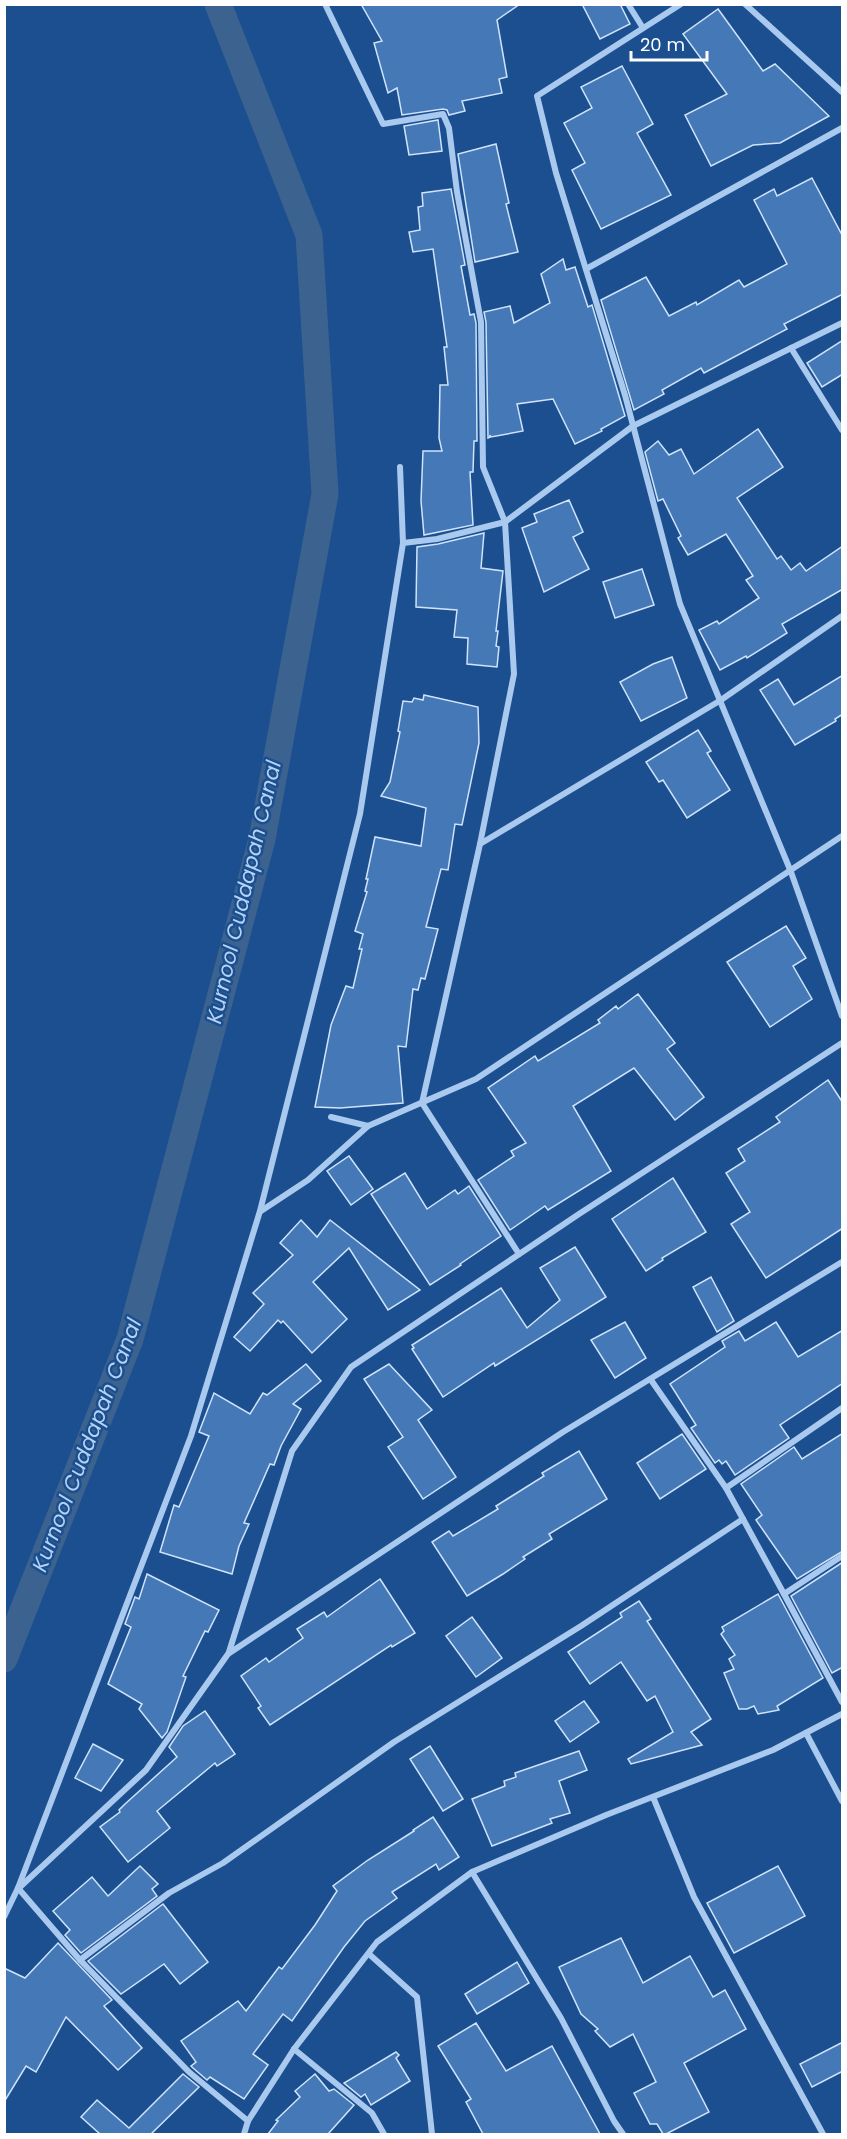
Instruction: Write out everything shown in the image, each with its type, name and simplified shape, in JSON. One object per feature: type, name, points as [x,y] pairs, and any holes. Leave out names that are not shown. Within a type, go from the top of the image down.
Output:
[{"type":"street","points":[[325,4],[383,124],[443,114],[449,128],[457,192],[481,322],[483,467],[505,522],[514,674],[480,844],[422,1103],[519,1254]]},
{"type":"street","points":[[628,4],[643,28]]},
{"type":"street","points":[[681,4],[537,96],[556,173],[633,426],[680,604],[790,872],[843,1016]]},
{"type":"street","points":[[745,4],[843,92]]},
{"type":"street","points":[[586,269],[843,128]]},
{"type":"street","points":[[403,543],[437,539],[505,522],[633,426],[843,323]]},
{"type":"street","points":[[791,348],[843,430]]},
{"type":"street","points":[[4,1917],[18,1888],[191,1436],[260,1211],[360,814],[403,543],[400,467]]},
{"type":"street","points":[[480,844],[721,700],[843,616]]},
{"type":"street","points":[[260,1211],[308,1180],[368,1126],[476,1079],[843,836]]},
{"type":"street","points":[[18,1888],[146,1770],[228,1654],[292,1451],[351,1367],[519,1254],[843,1043]]},
{"type":"street","points":[[332,1117],[368,1126]]},
{"type":"street","points":[[228,1654],[563,1432],[843,1262]]},
{"type":"street","points":[[651,1380],[726,1488],[843,1702]]},
{"type":"street","points":[[726,1488],[843,1408]]},
{"type":"street","points":[[80,1960],[169,1893],[223,1863],[394,1742],[581,1626],[743,1519]]},
{"type":"street","points":[[784,1594],[843,1556]]},
{"type":"street","points":[[244,2134],[248,2121],[294,2049],[377,1942],[472,1872],[606,1815],[773,1750],[843,1714]]},
{"type":"street","points":[[806,1733],[843,1801]]},
{"type":"street","points":[[653,1797],[694,1897],[823,2134]]},
{"type":"street","points":[[472,1872],[561,2018],[614,2121],[623,2134]]},
{"type":"street","points":[[18,1888],[80,1960],[189,2072],[248,2121]]},
{"type":"street","points":[[369,1953],[417,1997],[432,2134]]},
{"type":"street","points":[[294,2049],[372,2113],[384,2134]]},
{"type":"building","points":[[361,4],[520,4],[497,20],[507,77],[499,79],[502,93],[462,101],[465,111],[449,115],[447,110],[443,109],[402,115],[397,88],[388,93],[374,43],[382,41]]},
{"type":"building","points":[[582,4],[620,4],[630,24],[600,39]]},
{"type":"building","points":[[718,9],[763,71],[775,64],[829,116],[780,143],[753,145],[711,166],[685,115],[727,94],[683,34]]},
{"type":"building","points":[[622,66],[653,124],[637,133],[671,195],[601,229],[572,170],[585,163],[564,123],[592,108],[581,87]]},
{"type":"building","points":[[438,120],[442,151],[409,155],[404,126]]},
{"type":"building","points":[[496,144],[509,203],[506,204],[518,252],[475,262],[458,154]]},
{"type":"building","points":[[812,178],[843,237],[843,294],[784,324],[787,329],[704,373],[701,368],[662,390],[664,394],[634,410],[601,300],[646,277],[669,316],[696,302],[697,305],[739,280],[744,287],[787,264],[754,200],[774,189],[777,196]]},
{"type":"building","points":[[451,189],[465,265],[461,266],[470,315],[474,314],[476,323],[477,441],[474,441],[473,472],[470,472],[473,525],[424,535],[421,501],[423,451],[442,451],[439,438],[440,385],[448,385],[444,347],[447,347],[433,249],[413,252],[409,232],[420,230],[418,207],[423,206],[422,193]]},
{"type":"building","points":[[563,259],[566,270],[575,267],[588,307],[592,305],[625,416],[601,429],[602,431],[575,444],[553,399],[517,404],[523,431],[491,437],[490,435],[488,438],[484,312],[510,306],[514,323],[550,303],[541,274]]},
{"type":"building","points":[[843,340],[843,374],[822,387],[807,363]]},
{"type":"building","points":[[758,429],[783,467],[737,498],[777,559],[781,556],[791,570],[800,563],[806,571],[843,546],[843,589],[782,624],[787,633],[747,658],[746,656],[720,670],[699,630],[717,621],[719,624],[759,598],[746,580],[753,576],[726,534],[688,555],[678,538],[681,536],[663,499],[658,501],[645,452],[658,441],[669,455],[681,449],[694,474]]},
{"type":"building","points":[[569,500],[583,532],[573,537],[589,569],[544,592],[522,528],[537,522],[534,514]]},
{"type":"building","points":[[484,533],[481,568],[503,571],[496,631],[498,631],[496,646],[499,647],[497,667],[467,664],[468,638],[454,637],[457,610],[416,607],[417,547]]},
{"type":"building","points":[[642,569],[654,605],[615,618],[603,582]]},
{"type":"building","points":[[672,657],[687,698],[641,721],[620,682],[653,664]]},
{"type":"building","points":[[843,675],[843,714],[835,719],[836,721],[795,745],[760,690],[778,679],[794,705]]},
{"type":"building","points":[[424,695],[478,707],[479,743],[462,825],[455,824],[448,870],[441,869],[426,927],[438,929],[425,979],[421,978],[418,990],[413,989],[406,1047],[398,1046],[403,1103],[340,1108],[315,1107],[331,1025],[346,986],[353,988],[362,949],[359,949],[363,934],[355,931],[367,892],[365,891],[368,879],[366,879],[375,837],[421,846],[426,808],[381,796],[390,782],[400,732],[398,731],[403,701],[412,702],[414,698],[423,700]]},
{"type":"building","points":[[698,730],[711,751],[707,753],[730,790],[687,818],[663,780],[659,782],[646,762]]},
{"type":"building","points":[[786,926],[806,958],[793,966],[812,999],[770,1027],[727,962]]},
{"type":"building","points":[[638,994],[675,1043],[667,1049],[704,1097],[675,1120],[634,1068],[573,1106],[611,1171],[548,1210],[545,1206],[510,1230],[478,1180],[514,1156],[511,1151],[526,1143],[488,1088],[535,1056],[538,1061],[600,1023],[598,1020],[616,1006],[618,1009]]},
{"type":"building","points":[[828,1080],[843,1103],[843,1228],[766,1278],[731,1224],[750,1212],[726,1173],[745,1161],[738,1149],[780,1122],[776,1117]]},
{"type":"building","points":[[349,1156],[373,1189],[351,1205],[327,1171]]},
{"type":"building","points":[[405,1173],[427,1209],[455,1190],[458,1194],[469,1186],[501,1236],[430,1285],[371,1194]]},
{"type":"building","points":[[673,1178],[706,1232],[662,1258],[663,1260],[646,1271],[612,1219]]},
{"type":"building","points":[[301,1220],[317,1237],[330,1220],[420,1290],[388,1310],[349,1248],[313,1282],[347,1319],[312,1353],[283,1321],[281,1323],[278,1320],[250,1351],[234,1337],[264,1304],[253,1293],[293,1255],[280,1243]]},
{"type":"building","points":[[575,1247],[606,1297],[495,1366],[494,1363],[443,1397],[412,1349],[414,1348],[412,1345],[501,1288],[527,1328],[560,1300],[540,1268]]},
{"type":"building","points":[[711,1277],[734,1321],[717,1332],[693,1287]]},
{"type":"building","points":[[625,1322],[646,1358],[615,1378],[591,1340]]},
{"type":"building","points":[[776,1322],[798,1357],[843,1330],[843,1383],[780,1425],[789,1438],[735,1475],[726,1461],[722,1464],[719,1460],[715,1463],[691,1428],[696,1425],[670,1384],[725,1347],[722,1341],[739,1331],[745,1341]]},
{"type":"building","points":[[306,1364],[321,1381],[293,1404],[301,1409],[281,1446],[274,1465],[270,1464],[244,1523],[249,1524],[239,1546],[232,1574],[160,1552],[174,1505],[179,1507],[209,1436],[199,1432],[214,1393],[250,1414],[263,1393],[267,1395]]},
{"type":"building","points":[[389,1364],[432,1410],[418,1420],[456,1477],[423,1499],[388,1447],[403,1437],[364,1379]]},
{"type":"building","points":[[843,1433],[843,1551],[797,1579],[756,1520],[762,1515],[741,1484],[794,1447],[802,1459]]},
{"type":"building","points":[[682,1434],[706,1469],[660,1499],[637,1463]]},
{"type":"building","points":[[579,1451],[607,1499],[549,1534],[552,1539],[467,1596],[432,1542],[449,1531],[453,1536],[498,1509],[496,1506],[544,1476],[542,1473]]},
{"type":"building","points":[[843,1562],[843,1667],[832,1673],[791,1596]]},
{"type":"building","points":[[147,1574],[219,1610],[208,1632],[205,1631],[183,1676],[186,1677],[167,1732],[162,1738],[139,1709],[142,1704],[108,1684],[131,1627],[125,1624],[135,1597],[139,1599]]},
{"type":"building","points":[[380,1579],[415,1633],[392,1647],[391,1645],[270,1725],[258,1708],[261,1706],[241,1676],[266,1658],[269,1662],[303,1638],[297,1629],[324,1612],[327,1617]]},
{"type":"building","points":[[778,1594],[823,1678],[777,1706],[779,1710],[758,1714],[754,1706],[739,1709],[724,1673],[734,1669],[729,1659],[735,1655],[721,1634],[724,1631],[722,1627]]},
{"type":"building","points":[[639,1601],[651,1619],[647,1621],[711,1719],[691,1732],[702,1745],[631,1764],[628,1759],[673,1732],[655,1696],[647,1701],[621,1662],[590,1684],[568,1652],[622,1617],[620,1613]]},
{"type":"building","points":[[472,1617],[502,1658],[476,1677],[446,1636]]},
{"type":"building","points":[[584,1701],[599,1722],[570,1742],[555,1721]]},
{"type":"building","points":[[205,1711],[235,1754],[217,1766],[215,1763],[157,1811],[170,1828],[128,1862],[100,1827],[120,1812],[119,1810],[125,1804],[177,1757],[169,1747],[183,1726]]},
{"type":"building","points":[[93,1744],[123,1760],[101,1791],[75,1778]]},
{"type":"building","points":[[430,1746],[463,1799],[443,1811],[410,1759]]},
{"type":"building","points":[[579,1751],[587,1770],[559,1781],[570,1813],[550,1819],[552,1823],[492,1846],[472,1799],[505,1786],[504,1781],[516,1777],[515,1773]]},
{"type":"building","points":[[433,1817],[459,1857],[439,1870],[436,1864],[392,1892],[397,1898],[365,1921],[292,2021],[283,2014],[253,2054],[268,2065],[244,2099],[210,2077],[207,2080],[193,2068],[191,2066],[196,2062],[181,2041],[238,2001],[246,2011],[315,1925],[337,1891],[333,1886]]},
{"type":"building","points":[[140,1866],[158,1884],[152,1889],[157,1896],[81,1953],[65,1935],[70,1930],[53,1911],[92,1877],[108,1896]]},
{"type":"building","points":[[778,1866],[805,1916],[734,1953],[707,1903]]},
{"type":"building","points":[[163,1904],[208,1962],[180,1984],[164,1964],[121,1994],[88,1961]]},
{"type":"building","points":[[621,1938],[643,1983],[690,1956],[713,1997],[725,1990],[746,2029],[684,2063],[709,2112],[666,2134],[663,2134],[657,2124],[650,2124],[634,2093],[656,2082],[633,2034],[610,2047],[595,2031],[598,2029],[581,2014],[559,1967]]},
{"type":"building","points":[[58,1943],[112,2000],[104,2006],[142,2048],[118,2070],[66,2017],[36,2072],[26,2066],[4,2102],[4,1968],[25,1978]]},
{"type":"building","points":[[517,1962],[529,1983],[477,2014],[465,1994]]},
{"type":"building","points":[[476,2023],[506,2071],[552,2046],[600,2134],[483,2134],[466,2102],[471,2099],[438,2046]]},
{"type":"building","points":[[843,2042],[843,2071],[812,2087],[800,2064]]},
{"type":"building","points":[[396,2052],[399,2055],[396,2058],[410,2081],[371,2105],[365,2094],[361,2097],[344,2083]]},
{"type":"building","points":[[183,2074],[199,2087],[151,2134],[100,2134],[81,2117],[97,2100],[129,2128]]},
{"type":"building","points":[[315,2074],[329,2091],[334,2089],[354,2105],[328,2134],[268,2134],[278,2121],[276,2120],[300,2097],[295,2091]]},
{"type":"waterway","name":"Kurnool Cuddapah Canal","points":[[4,1659],[130,1339],[262,839],[325,494],[309,235],[218,4]]}]
